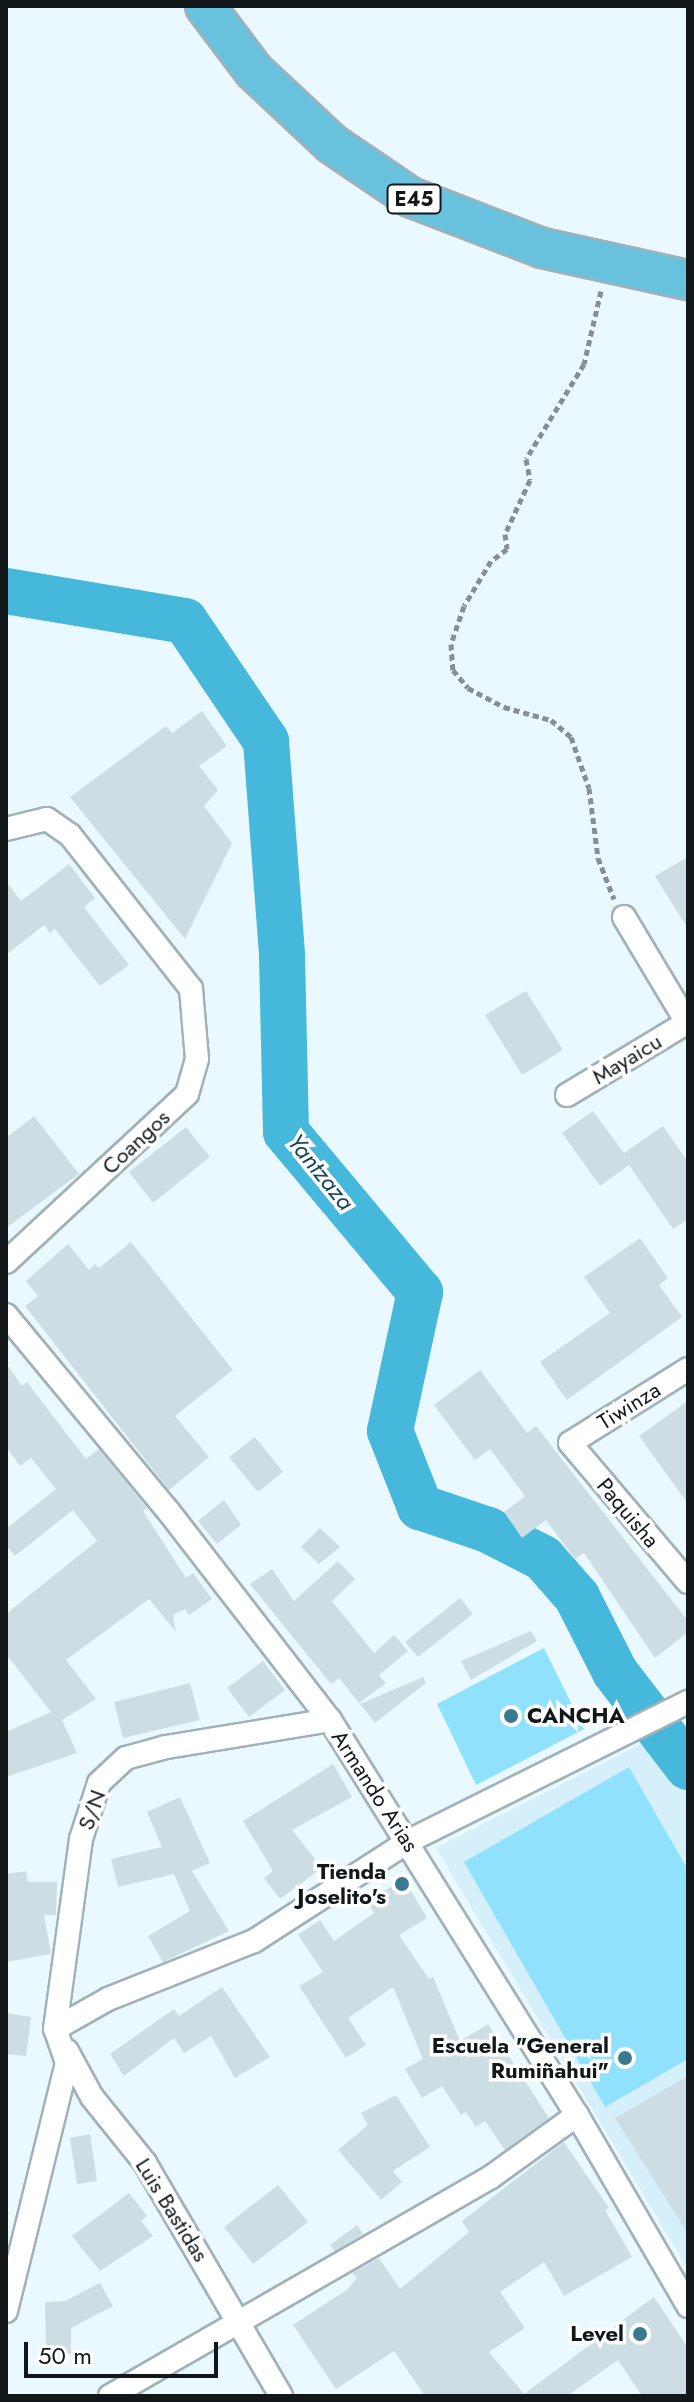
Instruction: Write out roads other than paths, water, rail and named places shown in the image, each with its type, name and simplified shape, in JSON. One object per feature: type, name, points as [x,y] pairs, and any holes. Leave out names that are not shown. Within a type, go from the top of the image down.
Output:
[{"type":"highway","name":"E45","points":[[205,6],[254,71],[332,144],[410,197],[542,248],[688,280]]},
{"type":"street","name":"Coangos","points":[[6,1262],[187,1094],[197,1059],[191,989],[70,835],[47,819],[10,826]]},
{"type":"street","points":[[624,917],[688,1023]]},
{"type":"street","name":"Mayaicu","points":[[567,1095],[688,1023]]},
{"type":"street","name":"Armando Arias","points":[[6,1315],[169,1512],[330,1720],[409,1841],[577,2115],[688,2306]]},
{"type":"street","name":"Tiwinza","points":[[570,1443],[688,1369]]},
{"type":"street","name":"Paquisha","points":[[570,1443],[688,1582]]},
{"type":"street","points":[[6,2311],[67,2063],[55,2029],[108,1999],[202,1966],[254,1941],[409,1841],[685,1703]]},
{"type":"street","name":"S/N","points":[[55,2029],[81,1839],[99,1783],[126,1758],[166,1747],[330,1720]]},
{"type":"street","name":"Luis Bastidas","points":[[55,2029],[92,2097],[145,2163],[281,2396]]},
{"type":"street","points":[[110,2396],[237,2318],[491,2177],[577,2115]]},
{"type":"waterway","name":"Yantzaza","points":[[6,591],[185,621],[266,741],[282,956],[286,1132],[420,1292],[390,1431],[420,1507],[488,1530],[543,1558],[577,1597],[615,1672],[688,1767]]},
{"type":"place","name":"CANCHA","points":[[511,1716]]},
{"type":"place","name":"Tienda Joselito's","points":[[402,1884]]},
{"type":"place","name":"Escuela \"General Rumiñahui\"","points":[[625,2058]]},
{"type":"place","name":"Level","points":[[640,2334]]}]
